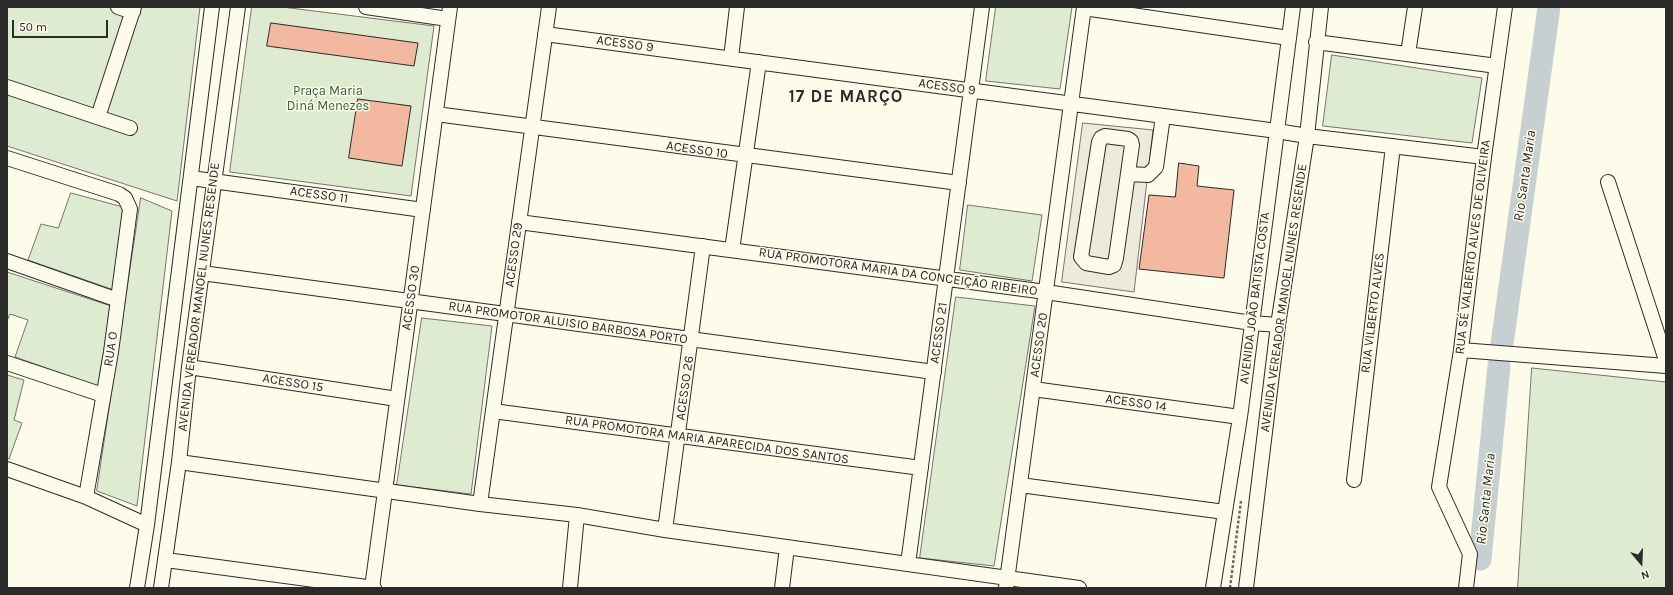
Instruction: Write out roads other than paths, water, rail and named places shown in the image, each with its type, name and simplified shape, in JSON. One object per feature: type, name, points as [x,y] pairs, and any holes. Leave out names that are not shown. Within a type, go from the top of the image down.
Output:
[{"type":"street","points":[[98,117],[134,10],[118,7]]},
{"type":"street","name":"AVENIDA VEREADOR MANOEL NUNES RESENDE","points":[[137,588],[147,525],[212,7]]},
{"type":"street","name":"AVENIDA VEREADOR MANOEL NUNES RESENDE","points":[[162,588],[179,462],[189,367],[238,7]]},
{"type":"street","points":[[366,7],[449,13]]},
{"type":"street","name":"ACESSO 29","points":[[480,504],[548,7]]},
{"type":"street","points":[[731,58],[737,7]]},
{"type":"street","name":"ACESSO 21","points":[[908,564],[982,7]]},
{"type":"street","name":"AVENIDA JOÃO BATISTA COSTA","points":[[1213,588],[1240,417],[1293,7]]},
{"type":"street","name":"AVENIDA VEREADOR MANOEL NUNES RESENDE","points":[[1246,588],[1278,325],[1307,136],[1320,7]]},
{"type":"street","points":[[1408,54],[1415,7]]},
{"type":"street","name":"RUA SÉ VALBERTO ALVES DE OLIVEIRA","points":[[1466,588],[1470,554],[1439,487],[1461,350],[1484,157],[1505,7]]},
{"type":"street","points":[[1084,8],[1289,38]]},
{"type":"street","name":"ACESSO 20","points":[[1007,583],[1084,8]]},
{"type":"street","name":"ACESSO 30","points":[[373,588],[449,13]]},
{"type":"street","name":"ACESSO 9","points":[[545,34],[1071,103],[1307,136],[1484,157]]},
{"type":"street","points":[[1316,42],[1497,66]]},
{"type":"street","points":[[732,250],[759,62]]},
{"type":"street","points":[[7,87],[130,128]]},
{"type":"street","name":"ACESSO 10","points":[[436,114],[959,183]]},
{"type":"street","points":[[1129,174],[1148,175],[1156,167],[1163,116]]},
{"type":"street","points":[[1105,136],[1128,139],[1131,141],[1129,174],[1114,265],[1109,267],[1086,263],[1080,257],[1099,142],[1101,138],[1105,136]]},
{"type":"street","name":"RUA VILBERTO ALVES","points":[[1354,480],[1393,146]]},
{"type":"street","name":"RUA O","points":[[7,158],[119,194],[127,201],[129,213],[111,352],[86,497]]},
{"type":"street","name":"ACESSO 11","points":[[191,178],[423,210]]},
{"type":"street","points":[[1608,182],[1666,360]]},
{"type":"street","name":"RUA PROMOTORA MARIA DA CONCEIÇÃO RIBEIRO","points":[[519,222],[1046,292],[1252,323],[1278,325]]},
{"type":"street","name":"ACESSO 26","points":[[665,530],[704,246]]},
{"type":"street","points":[[7,261],[118,300]]},
{"type":"street","name":"RUA PROMOTOR ALUISIO BARBOSA PORTO","points":[[202,274],[934,372]]},
{"type":"street","points":[[1461,350],[1666,366]]},
{"type":"street","points":[[7,363],[103,395]]},
{"type":"street","name":"ACESSO 15","points":[[189,367],[397,399]]},
{"type":"street","name":"ACESSO 14","points":[[1033,389],[1240,417]]},
{"type":"street","name":"RUA PROMOTORA MARIA APARECIDA DOS SANTOS","points":[[493,411],[921,468]]},
{"type":"street","points":[[179,462],[480,504],[577,515],[665,530],[908,564],[1007,583],[1079,588]]},
{"type":"street","points":[[7,469],[86,497],[147,525]]},
{"type":"street","points":[[1020,485],[1225,512]]},
{"type":"street","points":[[570,588],[577,515]]},
{"type":"street","points":[[782,588],[787,546]]},
{"type":"street","points":[[166,560],[373,588]]},
{"type":"waterway","name":"Rio Santa Maria","points":[[1502,344],[1549,7]]},
{"type":"waterway","name":"Rio Santa Maria","points":[[1480,559],[1499,366]]},
{"type":"district","name":"17 DE MARÇO","points":[[846,97]]},
{"type":"park label","name":"Praça Maria Diná Menezes","points":[[328,98]]}]
